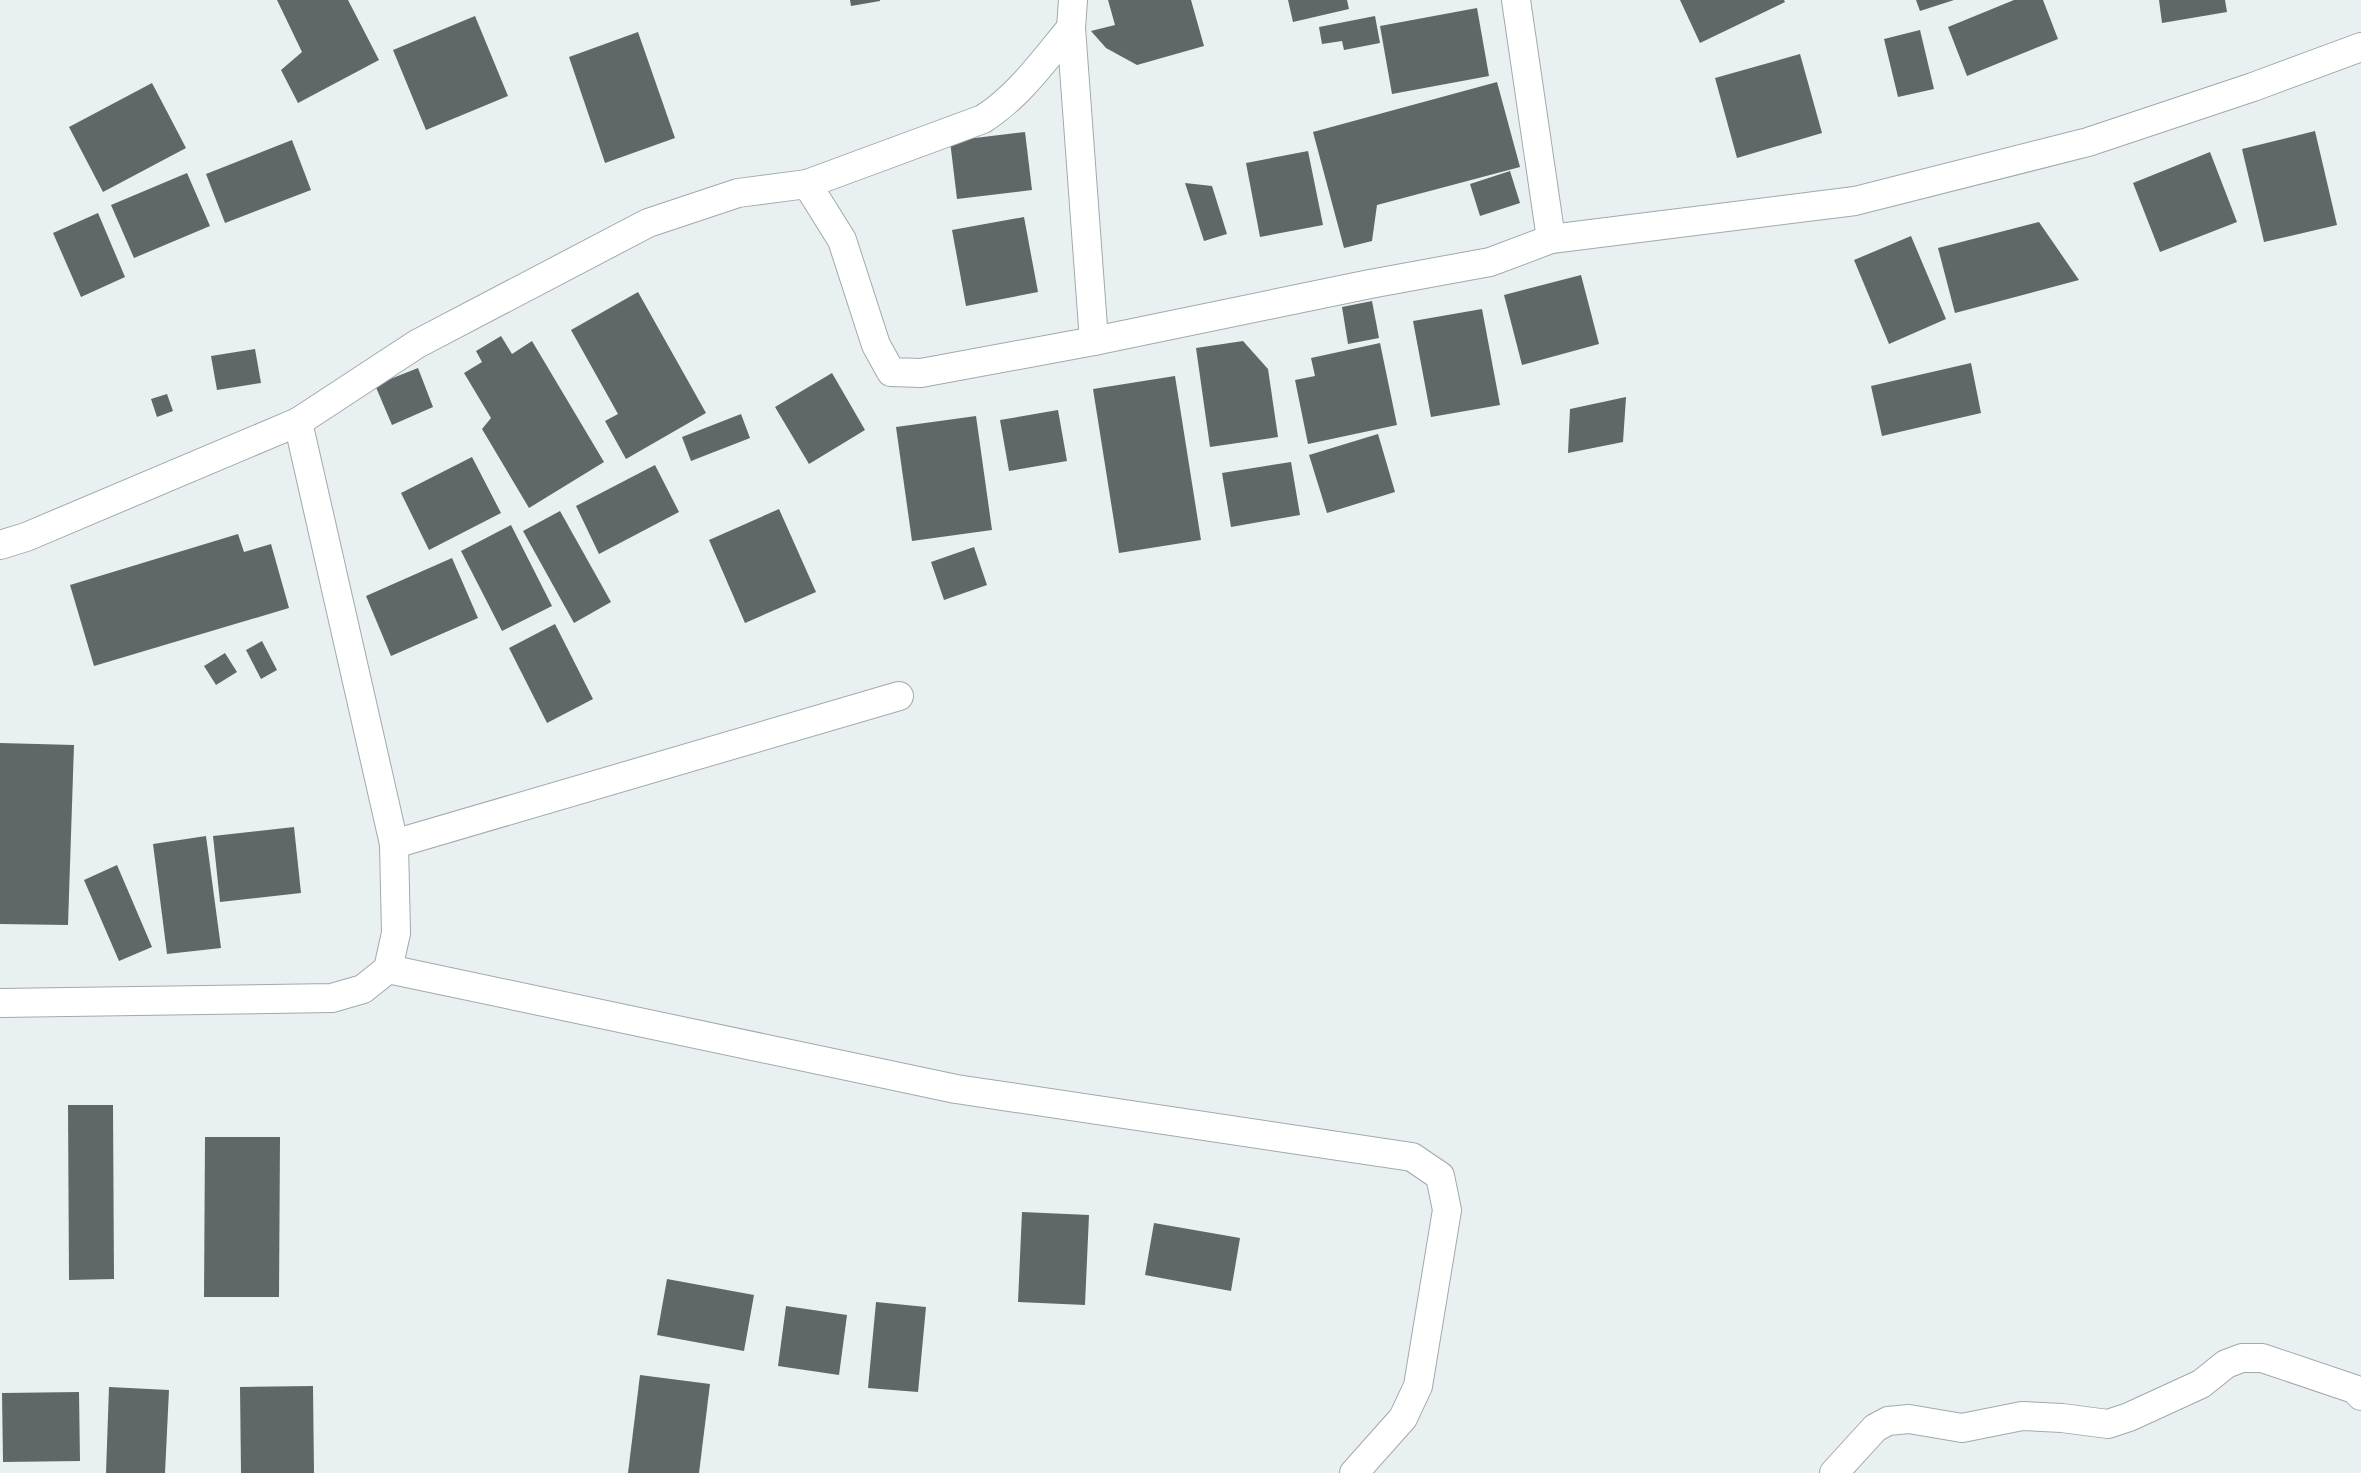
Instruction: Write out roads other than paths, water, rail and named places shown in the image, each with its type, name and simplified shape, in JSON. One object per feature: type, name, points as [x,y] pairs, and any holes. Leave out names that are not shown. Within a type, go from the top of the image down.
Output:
[{"type":"street","points":[[1073,0],[1071,28],[1094,342]]},
{"type":"street","points":[[1516,0],[1551,239]]},
{"type":"street","points":[[0,545],[26,537],[298,422],[417,344],[648,223],[738,193],[807,184],[983,119],[1000,108],[1019,89],[1071,28]]},
{"type":"street","points":[[807,184],[842,240],[876,345],[891,372],[921,373],[1094,342],[1370,284],[1490,262],[1551,239],[1855,201],[2088,142],[2252,87],[2361,47]]},
{"type":"street","points":[[0,1003],[332,998],[363,989],[388,969],[396,933],[394,844],[298,422]]},
{"type":"street","points":[[394,844],[898,696]]},
{"type":"street","points":[[388,969],[956,1089],[1412,1157],[1440,1176],[1447,1210],[1418,1386],[1403,1418],[1354,1473]]},
{"type":"street","points":[[1834,1473],[1875,1428],[1888,1421],[1909,1420],[1962,1428],[2022,1416],[2062,1418],[2108,1424],[2129,1417],[2201,1384],[2226,1364],[2242,1358],[2262,1358],[2354,1389],[2361,1396]]}]
